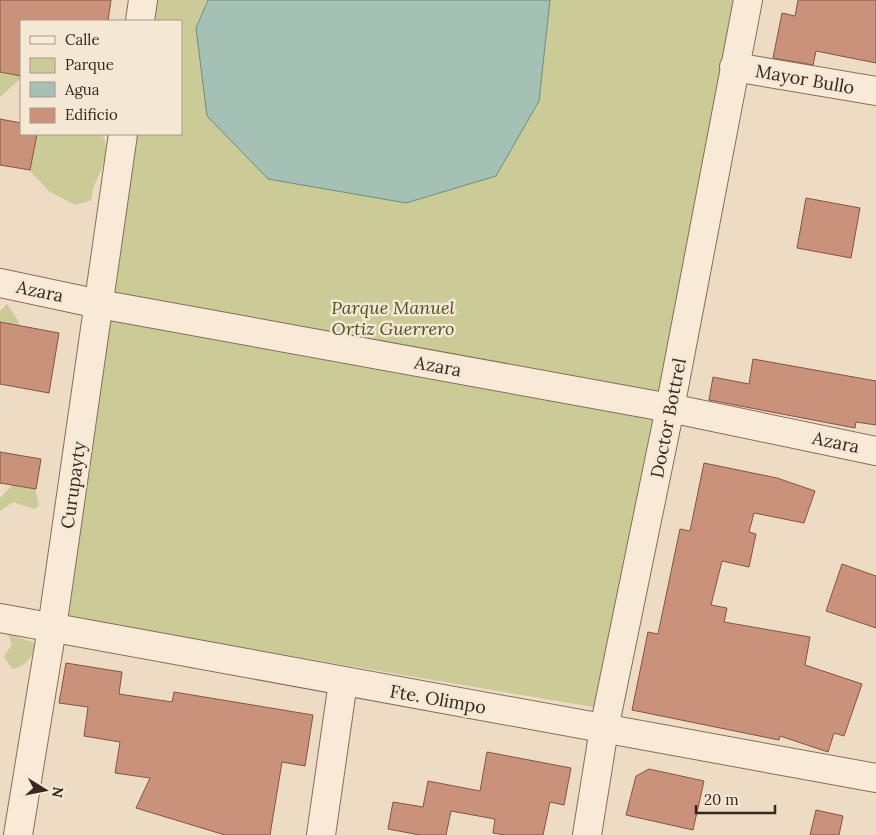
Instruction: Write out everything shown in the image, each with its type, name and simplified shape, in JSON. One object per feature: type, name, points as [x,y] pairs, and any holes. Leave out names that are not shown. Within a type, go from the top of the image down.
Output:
[{"type":"street","points":[[140,20],[143,0]]},
{"type":"street","name":"Doctor Bottrel","points":[[587,835],[604,729],[670,408],[748,0]]},
{"type":"street","name":"Mayor Bullo","points":[[734,67],[876,91]]},
{"type":"street","name":"Curupayty","points":[[18,835],[52,628],[124,135]]},
{"type":"street","name":"Azara","points":[[0,283],[99,304],[670,408],[876,451]]},
{"type":"street","name":"Fte. Olimpo","points":[[0,618],[876,778]]},
{"type":"street","points":[[321,835],[343,682]]},
{"type":"green space","name":"Parque Manuel Ortiz Guerrero","points":[[156,0],[742,0],[599,708],[66,618],[136,135],[182,135],[182,20],[153,20]]},
{"type":"green space","points":[[14,21],[20,21],[20,79],[0,97],[0,32]]},
{"type":"green space","points":[[20,134],[102,135],[105,140],[106,154],[90,201],[75,205],[50,192],[26,167],[14,139]]},
{"type":"green space","points":[[7,304],[18,320],[19,326],[0,341],[0,311]]},
{"type":"green space","points":[[20,477],[33,478],[39,506],[34,509],[13,502],[0,511],[0,498]]},
{"type":"green space","points":[[0,615],[17,637],[33,642],[35,647],[27,662],[20,667],[12,669],[4,657],[12,644],[8,634],[0,632]]},
{"type":"water","points":[[208,0],[550,0],[539,101],[496,176],[406,203],[268,179],[207,116],[196,28]]},
{"type":"building","points":[[0,0],[111,0],[108,20],[20,20],[20,76],[0,72]]},
{"type":"building","points":[[798,0],[876,0],[876,63],[816,51],[813,65],[773,58],[782,13],[795,16]]},
{"type":"building","points":[[0,119],[20,123],[20,135],[37,135],[30,170],[0,165]]},
{"type":"building","points":[[806,198],[860,208],[851,258],[797,248]]},
{"type":"building","points":[[0,322],[59,333],[49,393],[0,384]]},
{"type":"building","points":[[753,359],[876,381],[876,425],[856,422],[855,428],[709,400],[713,377],[749,384]]},
{"type":"building","points":[[0,452],[41,459],[36,489],[0,483]]},
{"type":"building","points":[[704,463],[777,478],[815,491],[804,523],[754,513],[749,532],[756,534],[749,567],[722,561],[711,605],[727,608],[724,622],[810,637],[805,665],[862,684],[844,736],[834,733],[828,752],[780,736],[779,740],[632,710],[648,632],[658,634],[680,529],[690,531]]},
{"type":"building","points":[[842,564],[876,576],[876,628],[826,611]]},
{"type":"building","points":[[66,663],[122,672],[119,694],[172,702],[174,692],[313,715],[305,766],[282,762],[270,835],[225,835],[136,808],[150,778],[115,773],[120,742],[84,736],[88,707],[59,703]]},
{"type":"building","points":[[487,752],[571,768],[564,805],[550,802],[543,835],[505,835],[493,833],[495,819],[451,811],[446,835],[420,835],[388,829],[393,802],[423,807],[428,781],[480,791]]},
{"type":"building","points":[[649,769],[704,781],[693,830],[626,815],[636,776]]},
{"type":"building","points":[[816,810],[843,816],[839,835],[810,835]]}]
